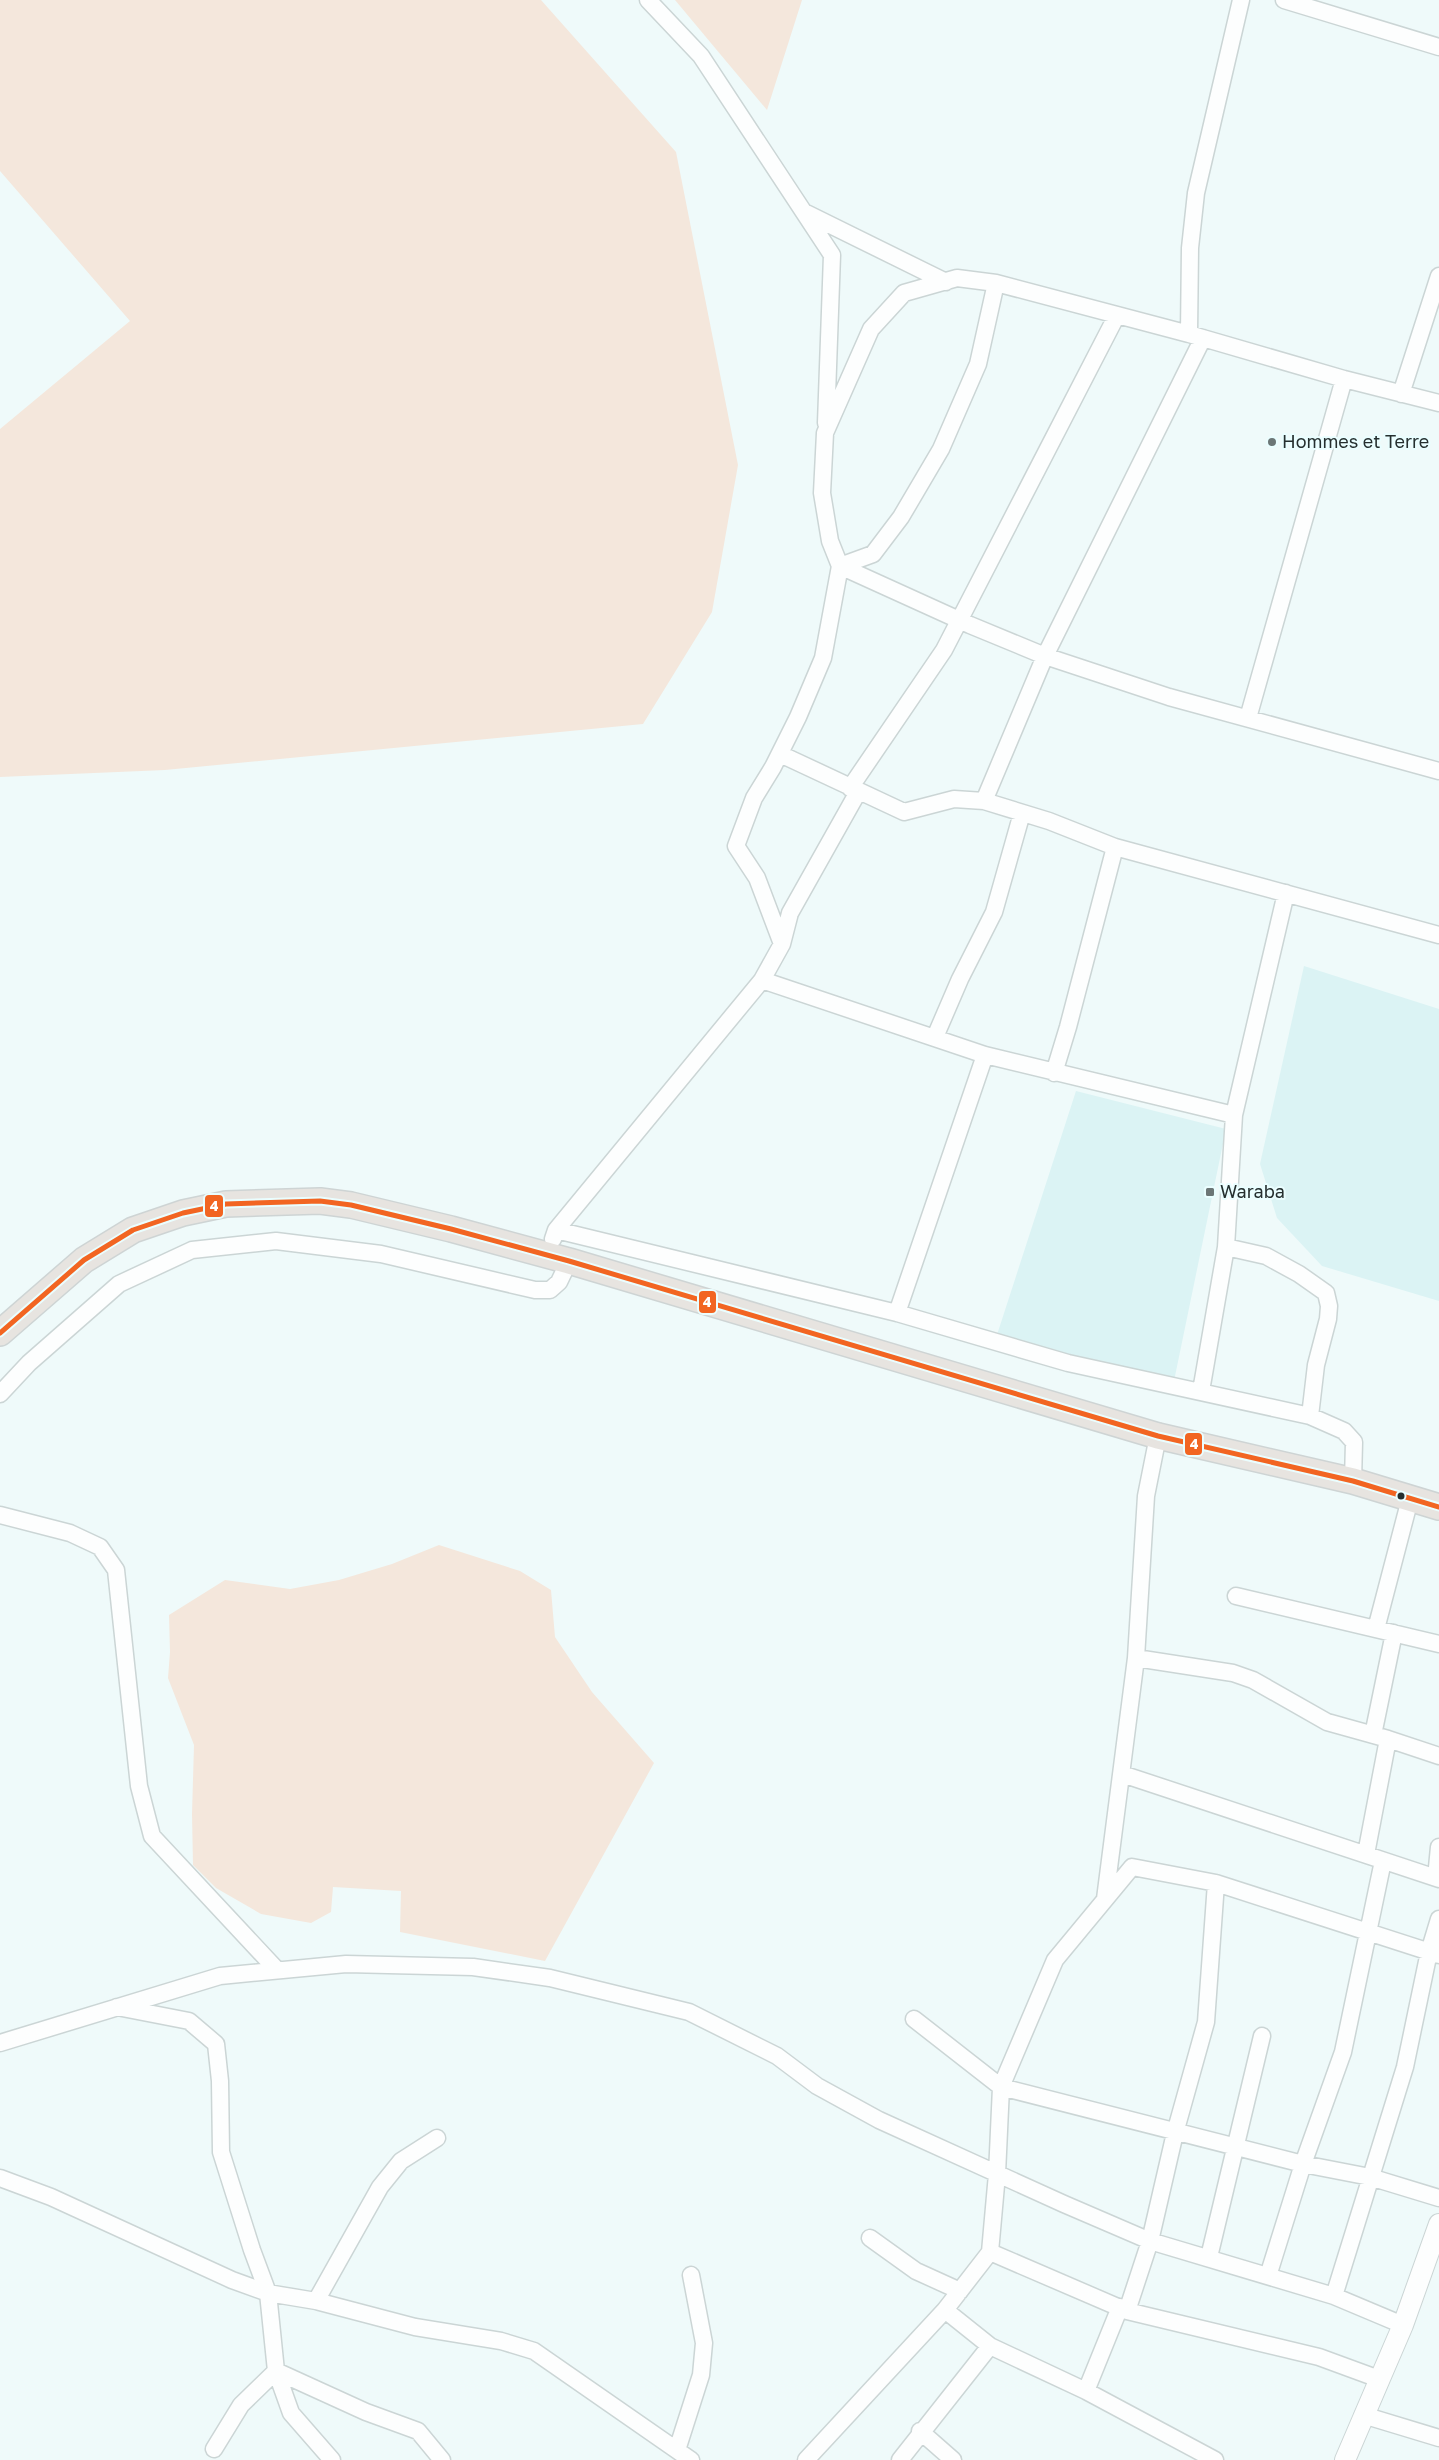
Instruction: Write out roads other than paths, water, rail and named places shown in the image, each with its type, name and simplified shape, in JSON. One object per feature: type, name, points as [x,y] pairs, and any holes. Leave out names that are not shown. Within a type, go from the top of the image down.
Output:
[{"type":"main road","points":[[0,1333],[84,1260],[134,1230],[183,1213],[226,1204],[320,1201],[351,1205],[451,1228],[1158,1436],[1353,1481],[1439,1507]]},
{"type":"street","points":[[648,0],[701,56]]},
{"type":"street","points":[[663,0],[832,255],[822,493],[830,541],[840,566],[823,658],[780,754],[754,798],[736,846],[757,878],[782,944]]},
{"type":"street","points":[[984,801],[1045,656],[1196,336],[1190,248],[1196,193],[1241,0]]},
{"type":"street","points":[[1284,0],[1439,47]]},
{"type":"street","points":[[804,212],[946,282]]},
{"type":"street","points":[[1401,394],[1439,276]]},
{"type":"street","points":[[825,433],[870,329],[904,293],[957,278],[996,283],[1196,336],[1344,379],[1439,403]]},
{"type":"street","points":[[840,566],[873,554],[901,517],[941,449],[978,364],[996,283]]},
{"type":"street","points":[[0,1394],[29,1363],[119,1284],[192,1250],[276,1241],[381,1254],[534,1290],[550,1290],[558,1282],[556,1230],[762,980],[782,944],[790,913],[854,790],[944,650],[1117,315]]},
{"type":"street","points":[[1248,718],[1344,379]]},
{"type":"street","points":[[840,566],[960,621],[1045,656],[1169,697],[1439,771]]},
{"type":"street","points":[[780,754],[904,812],[954,799],[984,801],[1115,847],[1439,935]]},
{"type":"street","points":[[935,1038],[960,979],[994,912],[1022,813]]},
{"type":"street","points":[[1054,1073],[1068,1027],[1115,847]]},
{"type":"street","points":[[1201,1391],[1226,1246],[1234,1115],[1286,893]]},
{"type":"street","points":[[762,980],[985,1055],[1234,1115]]},
{"type":"street","points":[[897,1313],[985,1055]]},
{"type":"street","points":[[556,1230],[897,1313],[1068,1363],[1310,1416],[1344,1431],[1354,1442],[1353,1481]]},
{"type":"street","points":[[1226,1246],[1266,1256],[1299,1274],[1326,1293],[1329,1306],[1328,1319],[1316,1365],[1310,1416]]},
{"type":"street","points":[[1105,1899],[1136,1658],[1146,1496],[1158,1436]]},
{"type":"street","points":[[1376,1628],[1410,1499]]},
{"type":"street","points":[[0,1515],[70,1533],[100,1547],[116,1570],[139,1786],[152,1836],[277,1970]]},
{"type":"street","points":[[1236,1596],[1439,1644]]},
{"type":"street","points":[[1366,1854],[1394,1633]]},
{"type":"street","points":[[1136,1658],[1233,1674],[1253,1680],[1326,1722],[1439,1756]]},
{"type":"street","points":[[1122,1774],[1437,1878],[1439,1847]]},
{"type":"street","points":[[1268,2276],[1303,2164],[1343,2052],[1383,1861]]},
{"type":"street","points":[[806,2460],[945,2310],[990,2252],[997,2174],[1001,2087],[1055,1960],[1132,1867],[1216,1883],[1368,1934],[1434,1953]]},
{"type":"street","points":[[1086,2391],[1124,2309],[1150,2241],[1175,2133],[1206,2022],[1216,1883]]},
{"type":"street","points":[[1334,2296],[1405,2067],[1434,1953],[1439,1919]]},
{"type":"street","points":[[0,2043],[115,2006],[220,1976],[346,1964],[474,1967],[550,1978],[689,2012],[777,2056],[817,2086],[879,2120],[997,2174],[1150,2241],[1334,2296],[1403,2325]]},
{"type":"street","points":[[115,2006],[189,2021],[216,2044],[220,2081],[221,2152],[252,2250],[268,2293],[276,2371],[291,2413],[332,2460]]},
{"type":"street","points":[[914,2019],[1001,2087],[1175,2133],[1236,2146],[1303,2164],[1370,2177],[1439,2198]]},
{"type":"street","points":[[1208,2257],[1262,2036]]},
{"type":"street","points":[[316,2301],[380,2187],[402,2161],[437,2138]]},
{"type":"street","points":[[0,2178],[51,2197],[232,2280],[268,2293],[316,2301],[415,2327],[502,2341],[534,2351],[692,2460]]},
{"type":"street","points":[[1345,2460],[1403,2325],[1439,2224]]},
{"type":"street","points":[[870,2238],[916,2272],[960,2291]]},
{"type":"street","points":[[990,2252],[1124,2309],[1301,2352],[1379,2379]]},
{"type":"street","points":[[677,2450],[701,2375],[704,2343],[691,2275]]},
{"type":"street","points":[[945,2310],[990,2346],[1086,2391],[1216,2460]]},
{"type":"street","points":[[900,2460],[920,2431],[990,2346]]},
{"type":"street","points":[[214,2449],[241,2405],[276,2371]]},
{"type":"street","points":[[276,2371],[366,2412],[418,2430],[442,2460]]},
{"type":"street","points":[[1363,2415],[1439,2438]]},
{"type":"street","points":[[920,2431],[953,2460]]},
{"type":"place","name":"Hommes et Terre","points":[[1272,442]]},
{"type":"place","name":"Waraba","points":[[1210,1192]]}]
